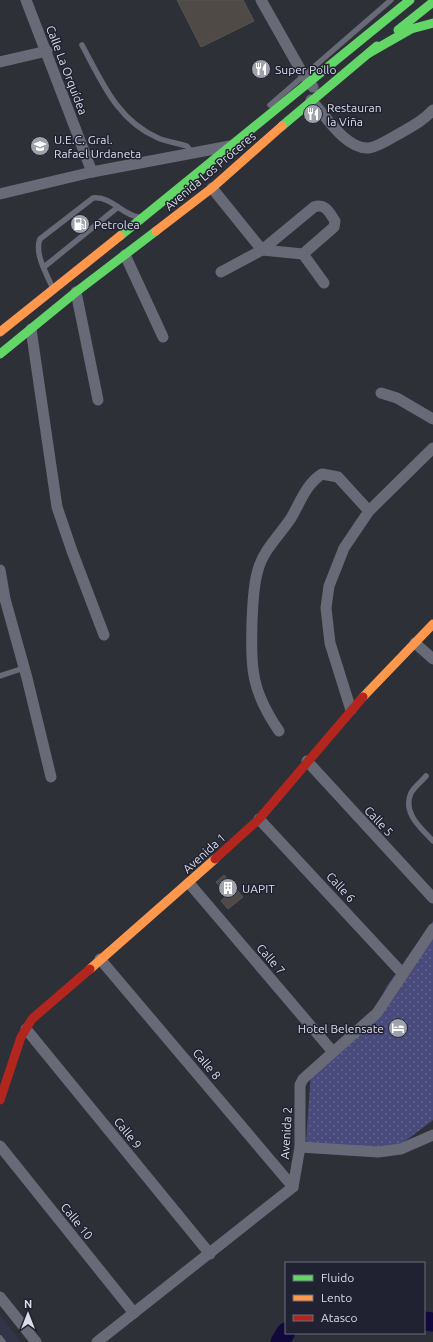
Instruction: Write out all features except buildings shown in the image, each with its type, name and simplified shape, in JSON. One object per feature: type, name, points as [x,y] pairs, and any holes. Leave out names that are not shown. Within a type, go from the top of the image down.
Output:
[{"type":"main road","name":"Avenida Los Próceres","points":[[0,332],[232,146],[307,79],[410,0]]},
{"type":"main road","name":"Avenida Los Próceres","points":[[0,354],[76,292],[212,188],[315,97],[433,2]]},
{"type":"main road","points":[[369,53],[411,29],[433,23]]},
{"type":"main road","name":"Avenida 1","points":[[0,1100],[21,1037],[32,1019],[189,883],[259,819],[351,710],[433,624]]},
{"type":"street","name":"Calle La Orquídea","points":[[26,0],[47,51],[92,172]]},
{"type":"street","points":[[262,0],[307,79],[315,97],[343,137],[354,145],[370,148],[423,121],[433,110]]},
{"type":"street","points":[[0,62],[47,51]]},
{"type":"street","points":[[0,194],[92,172],[232,146]]},
{"type":"street","points":[[212,188],[262,250],[303,254],[334,227],[335,221],[324,206],[320,204],[314,207],[262,250],[221,272]]},
{"type":"street","points":[[303,254],[324,283]]},
{"type":"street","points":[[124,255],[163,336]]},
{"type":"street","points":[[76,292],[98,400]]},
{"type":"street","points":[[31,329],[57,507],[72,552],[104,635]]},
{"type":"street","points":[[381,393],[397,398],[433,419]]},
{"type":"street","points":[[351,710],[330,643],[326,608],[329,586],[344,548],[369,511],[433,448]]},
{"type":"street","points":[[279,731],[265,711],[255,687],[252,672],[253,600],[258,569],[264,556],[291,519],[307,489],[315,478],[322,474],[338,477],[369,511]]},
{"type":"street","points":[[0,570],[5,599],[51,777]]},
{"type":"street","points":[[415,643],[433,659]]},
{"type":"street","name":"Calle 5","points":[[307,762],[433,898]]},
{"type":"street","name":"Calle 6","points":[[259,819],[403,974]]},
{"type":"street","name":"Calle 7","points":[[189,883],[333,1052]]},
{"type":"street","name":"Avenida 2","points":[[293,1187],[300,1147],[300,1085],[308,1073],[377,1012],[433,929]]},
{"type":"street","name":"Calle 8","points":[[100,959],[293,1187]]},
{"type":"street","name":"Calle 9","points":[[26,1029],[210,1254]]},
{"type":"street","points":[[300,1147],[378,1152],[401,1149],[433,1135]]},
{"type":"street","name":"Calle 10","points":[[0,1146],[134,1313]]},
{"type":"street","points":[[97,1342],[293,1187]]},
{"type":"street","points":[[0,1297],[36,1342]]},
{"type":"lane","points":[[307,79],[391,0]]},
{"type":"lane","points":[[82,45],[114,104],[132,123],[158,138],[187,146],[192,154]]},
{"type":"lane","points":[[53,290],[44,267],[38,245],[40,239],[93,198],[102,197],[133,216],[143,218]]},
{"type":"lane","points":[[44,267],[118,207]]},
{"type":"lane","points":[[0,676],[24,668]]},
{"type":"lane","points":[[426,776],[412,792],[409,808],[413,819],[433,841]]},
{"type":"lane","points":[[0,1338],[3,1342]]},
{"type":"shaded area","name":"Hotel Belensate","points":[[433,921],[433,1120],[396,1148],[312,1145],[306,1141],[311,1072],[372,1015],[387,986]]},
{"type":"shaded area","points":[[0,1315],[21,1342],[0,1342]]},
{"type":"waterway","points":[[425,1321],[433,1322]]},
{"type":"waterway","points":[[280,1342],[285,1334]]},
{"type":"traffic: fast","points":[[120,236],[410,0]]},
{"type":"traffic: fast","points":[[398,30],[433,2]]},
{"type":"traffic: fast","points":[[369,53],[411,29],[433,23]]},
{"type":"traffic: fast","points":[[282,126],[377,46]]},
{"type":"traffic: fast","points":[[0,354],[76,292],[156,231]]},
{"type":"traffic: slow","points":[[156,231],[212,188],[282,126]]},
{"type":"traffic: slow","points":[[0,332],[120,236]]},
{"type":"traffic: slow","points":[[363,697],[433,624]]},
{"type":"traffic: slow","points":[[90,969],[215,859]]},
{"type":"traffic: jam","points":[[215,859],[259,819],[363,697]]},
{"type":"traffic: jam","points":[[0,1100],[21,1037],[32,1019],[90,969]]},
{"type":"place","name":"Super Pollo","points":[[261,69]]},
{"type":"place","name":"Restauran la Viña","points":[[313,114]]},
{"type":"place","name":"U.E.C. Gral. Rafael Urdaneta","points":[[40,146]]},
{"type":"place","name":"Petrolea","points":[[80,224]]},
{"type":"place","name":"UAPIT","points":[[228,888]]},
{"type":"place","name":"Hotel Belensate","points":[[398,1028]]}]
